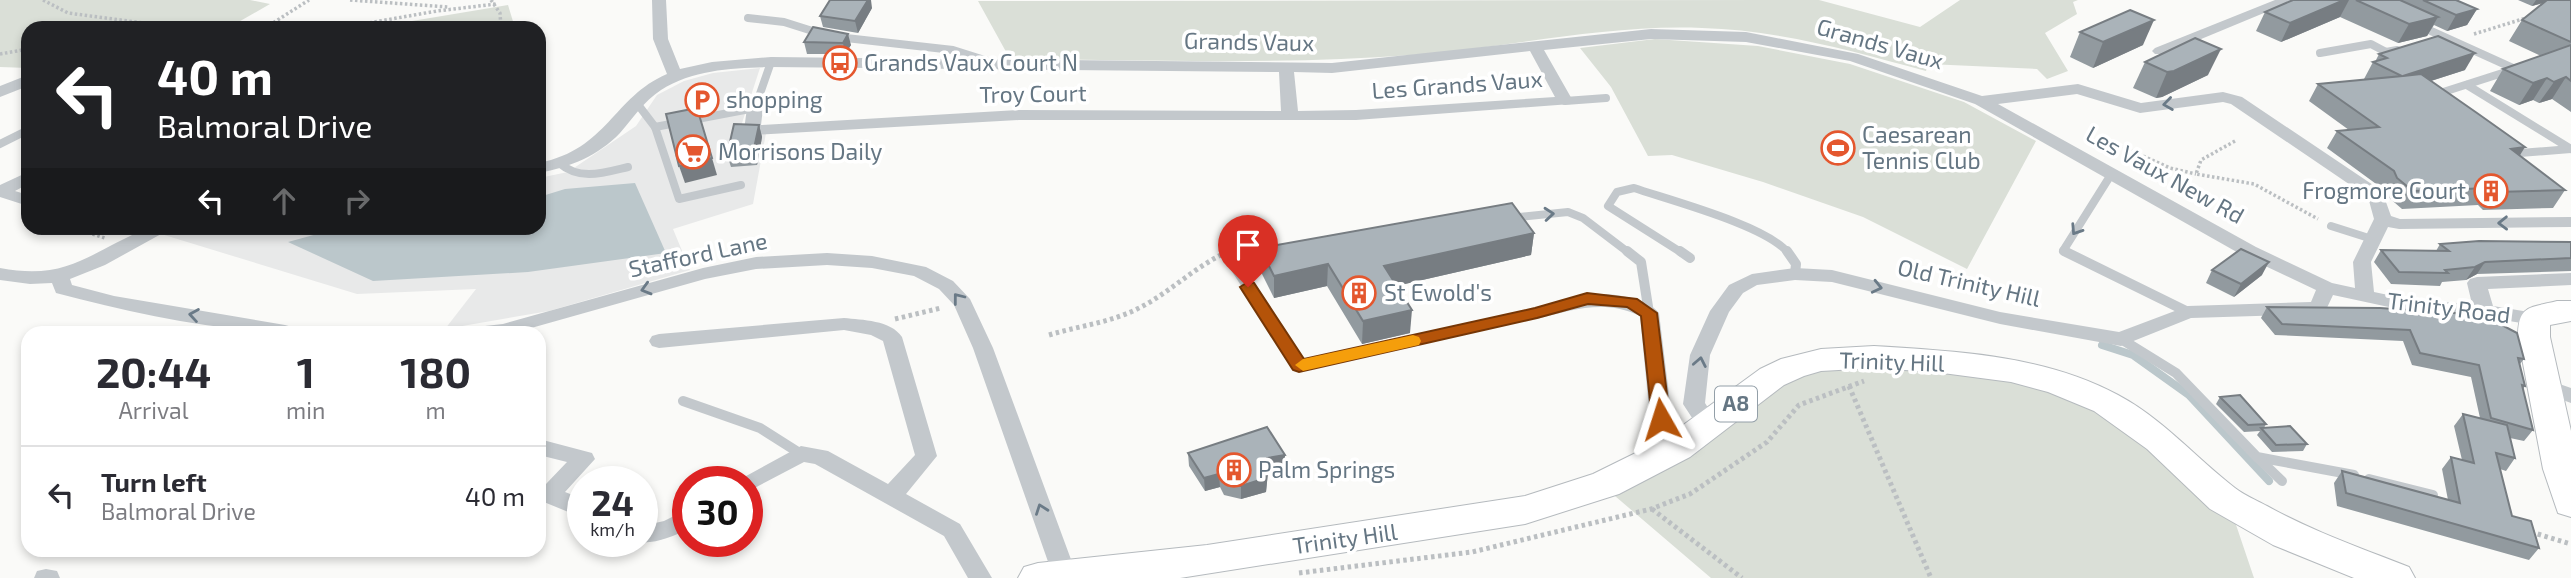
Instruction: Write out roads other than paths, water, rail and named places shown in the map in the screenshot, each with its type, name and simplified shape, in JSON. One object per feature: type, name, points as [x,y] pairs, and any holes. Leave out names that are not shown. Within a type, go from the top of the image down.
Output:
[{"type":"main road","name":"Trinity Road","points":[[2534,319],[2557,311],[2571,311]]},
{"type":"main road","points":[[2534,319],[2534,337],[2558,391],[2561,470],[2571,503]]},
{"type":"main road","name":"Trinity Hill","points":[[1051,576],[1207,560],[1525,510],[1606,484],[1677,448],[1772,377],[1793,367],[1821,360],[1874,357],[1935,361],[2011,371],[2058,383],[2106,403],[2160,440],[2223,499],[2287,535],[2395,578]]},
{"type":"street","points":[[659,0],[657,13],[663,47],[676,75]]},
{"type":"street","points":[[2160,51],[2288,0]]},
{"type":"street","name":"Grands Vaux","points":[[546,166],[559,163],[605,138],[636,102],[655,86],[676,75],[715,66],[771,62],[1286,68],[1373,64],[1651,34],[1746,37],[1853,57],[1981,101]]},
{"type":"street","name":"Les Grands Vaux","points":[[1290,116],[1565,101],[1535,47]]},
{"type":"street","points":[[1286,68],[1290,116]]},
{"type":"street","points":[[0,92],[21,83]]},
{"type":"street","points":[[1981,101],[2078,89],[2140,108],[2223,97],[2235,100],[2289,133],[2375,195],[2383,219],[2362,262],[2365,298]]},
{"type":"street","name":"Les Vaux New Rd","points":[[1981,101],[2249,251],[2326,288]]},
{"type":"street","name":"Troy Court","points":[[755,108],[752,130],[1019,115],[1290,116]]},
{"type":"street","points":[[0,191],[21,180]]},
{"type":"street","points":[[0,191],[21,198]]},
{"type":"street","points":[[2383,219],[2399,224],[2571,222]]},
{"type":"street","points":[[0,274],[30,279],[60,276],[85,267],[142,235]]},
{"type":"street","name":"Stafford Lane","points":[[517,326],[704,274],[756,263],[827,259],[872,262],[919,271],[946,285],[963,303],[983,348],[1051,576]]},
{"type":"street","name":"Old Trinity Hill","points":[[1708,425],[1694,404],[1700,355],[1720,311],[1736,289],[1752,280],[1795,274],[1832,276],[2000,318],[2121,340]]},
{"type":"street","points":[[60,276],[63,289],[114,302],[251,326]]},
{"type":"street","points":[[2484,311],[2477,283],[2571,279]]},
{"type":"street","points":[[2121,340],[2188,312],[2318,308],[2326,288]]},
{"type":"street","name":"Trinity Road","points":[[2326,288],[2412,306],[2484,311],[2534,319]]},
{"type":"street","points":[[1537,313],[1587,298],[1631,302],[1649,313],[1661,419],[1677,448]]},
{"type":"street","points":[[659,341],[844,324],[876,330],[892,337],[926,456],[907,480],[891,494]]},
{"type":"street","points":[[546,449],[584,459],[546,490]]},
{"type":"street","points":[[763,475],[801,454],[820,457],[952,530],[981,578]]},
{"type":"street","points":[[546,493],[567,502]]},
{"type":"lane","points":[[748,18],[784,22],[830,36],[953,50],[996,64]]},
{"type":"lane","points":[[2413,23],[2515,69],[2437,93],[2447,101]]},
{"type":"lane","points":[[2438,43],[2451,41]]},
{"type":"lane","points":[[2320,53],[2371,44],[2386,52],[2412,48]]},
{"type":"lane","points":[[655,127],[755,108],[771,62]]},
{"type":"lane","points":[[2467,85],[2571,149]]},
{"type":"lane","points":[[1565,101],[1606,98]]},
{"type":"lane","points":[[636,102],[655,127],[679,199],[741,184]]},
{"type":"lane","points":[[0,144],[21,134]]},
{"type":"lane","points":[[2500,138],[2521,153],[2571,149]]},
{"type":"lane","points":[[559,163],[568,172],[585,176],[628,167]]},
{"type":"lane","points":[[2112,173],[2063,251],[2188,312]]},
{"type":"lane","points":[[1690,258],[1608,206],[1617,192],[1634,187],[1759,232],[1782,245],[1796,264],[1795,274]]},
{"type":"lane","points":[[1504,219],[1568,212],[1583,218],[1641,261],[1649,313]]},
{"type":"lane","points":[[2331,226],[2372,239]]},
{"type":"lane","points":[[1286,256],[1235,267],[1299,366],[1537,313]]},
{"type":"lane","points":[[2121,340],[2176,373],[2282,481]]},
{"type":"lane","points":[[682,401],[756,426],[788,442],[801,454]]},
{"type":"lane","points":[[2257,457],[2352,474],[2433,495]]},
{"type":"waterway","points":[[2102,345],[2133,355],[2189,395],[2269,481]]},
{"type":"place","name":"Grands Vaux Court N","points":[[840,63]]},
{"type":"place","name":"shopping","points":[[702,100]]},
{"type":"place","name":"Caesarean Tennis Club","points":[[1838,148]]},
{"type":"place","name":"Morrisons Daily","points":[[693,152]]},
{"type":"place","name":"Frogmore Court","points":[[2491,191]]},
{"type":"place","name":"St Ewold's","points":[[1359,293]]},
{"type":"place","name":"Palm Springs","points":[[1234,470]]}]
